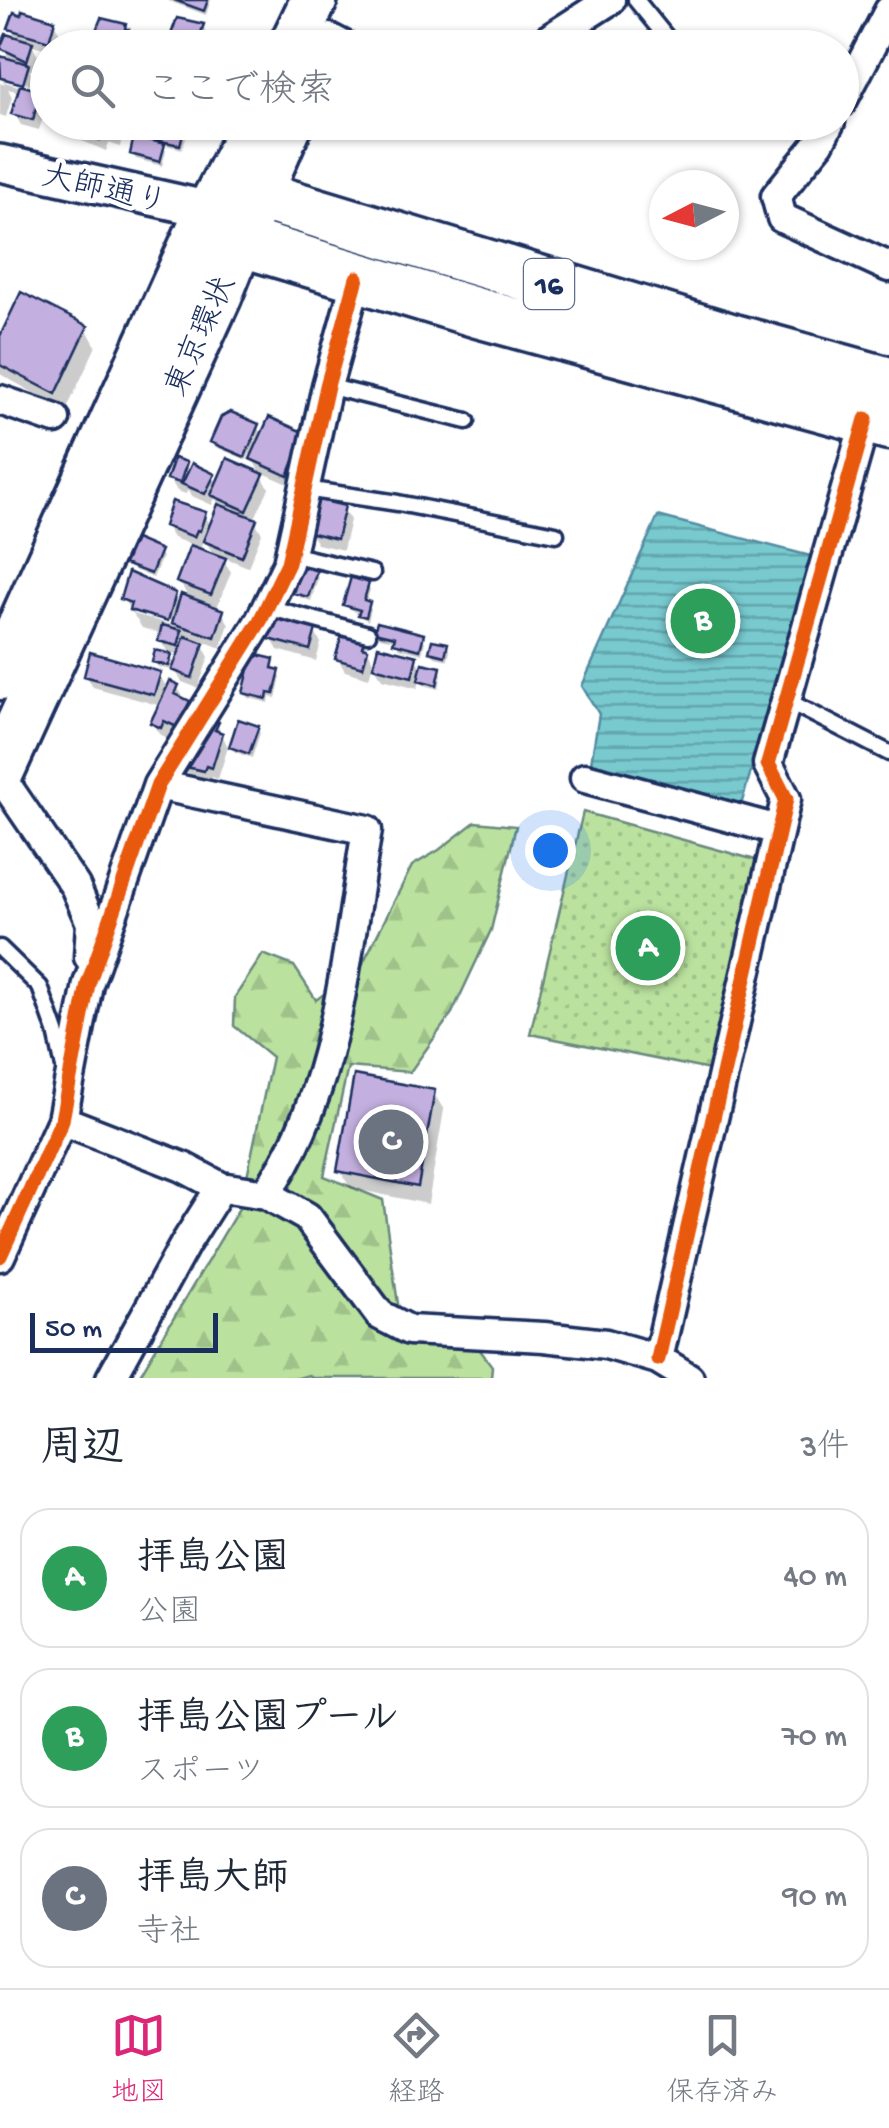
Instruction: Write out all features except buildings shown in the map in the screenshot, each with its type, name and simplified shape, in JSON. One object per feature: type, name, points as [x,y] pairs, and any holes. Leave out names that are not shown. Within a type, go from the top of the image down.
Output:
[{"type":"highway","points":[[224,226],[258,195]]},
{"type":"highway","name":"16","points":[[258,195],[720,335],[881,409]]},
{"type":"highway","name":"東京環状","points":[[224,226],[357,278],[881,409]]},
{"type":"highway","name":"東京環状","points":[[0,675],[224,226]]},
{"type":"highway","name":"東京環状","points":[[0,773],[217,296],[224,226]]},
{"type":"main road","points":[[224,226],[250,140]]},
{"type":"main road","points":[[258,195],[282,140]]},
{"type":"street","points":[[563,30],[610,0]]},
{"type":"street","points":[[859,68],[889,11]]},
{"type":"street","points":[[821,140],[776,196],[782,218],[889,267]]},
{"type":"street","name":"大師通り","points":[[0,163],[224,226]]},
{"type":"street","points":[[0,1256],[62,1120],[88,984],[158,784],[267,606],[290,554],[357,278]]},
{"type":"street","points":[[0,400],[55,420]]},
{"type":"street","points":[[658,1359],[786,799],[768,764],[784,699],[881,409]]},
{"type":"street","points":[[0,773],[75,886],[91,923],[88,984]]},
{"type":"street","points":[[585,778],[778,830]]},
{"type":"street","points":[[158,784],[367,830],[328,1054],[290,1159],[266,1194]]},
{"type":"street","points":[[62,1120],[183,1167],[221,1187],[266,1194],[307,1216],[380,1314],[409,1330],[606,1344],[658,1359],[689,1378]]},
{"type":"street","points":[[111,1378],[221,1187]]},
{"type":"lane","points":[[636,0],[660,30]]},
{"type":"lane","points":[[328,386],[467,421]]},
{"type":"lane","points":[[305,489],[556,534]]},
{"type":"lane","points":[[290,554],[372,573]]},
{"type":"lane","points":[[267,606],[368,634]]},
{"type":"lane","points":[[784,699],[889,752]]},
{"type":"lane","points":[[0,948],[40,986],[67,1082]]},
{"type":"green space","points":[[583,812],[766,863],[715,1071],[530,1034]]},
{"type":"green space","points":[[475,822],[516,826],[491,930],[452,1013],[410,1072],[348,1067],[324,1176],[383,1200],[399,1311],[477,1346],[492,1366],[491,1378],[309,1375],[138,1378],[241,1205],[272,1057],[234,1026],[235,997],[263,954],[294,966],[316,1000],[362,965],[412,866]]},
{"type":"water","points":[[658,516],[814,557],[736,822],[589,775],[599,714],[582,686]]},
{"type":"cycle path","points":[[0,1256],[62,1120],[88,984],[158,785],[260,621],[288,563],[327,386],[357,278]]},
{"type":"cycle path","points":[[658,1359],[786,799],[768,764],[866,419]]},
{"type":"place","name":"拝島公園プール","points":[[703,621]]},
{"type":"place","name":"拝島公園","points":[[648,948]]},
{"type":"place","name":"拝島大師","points":[[391,1142]]}]
